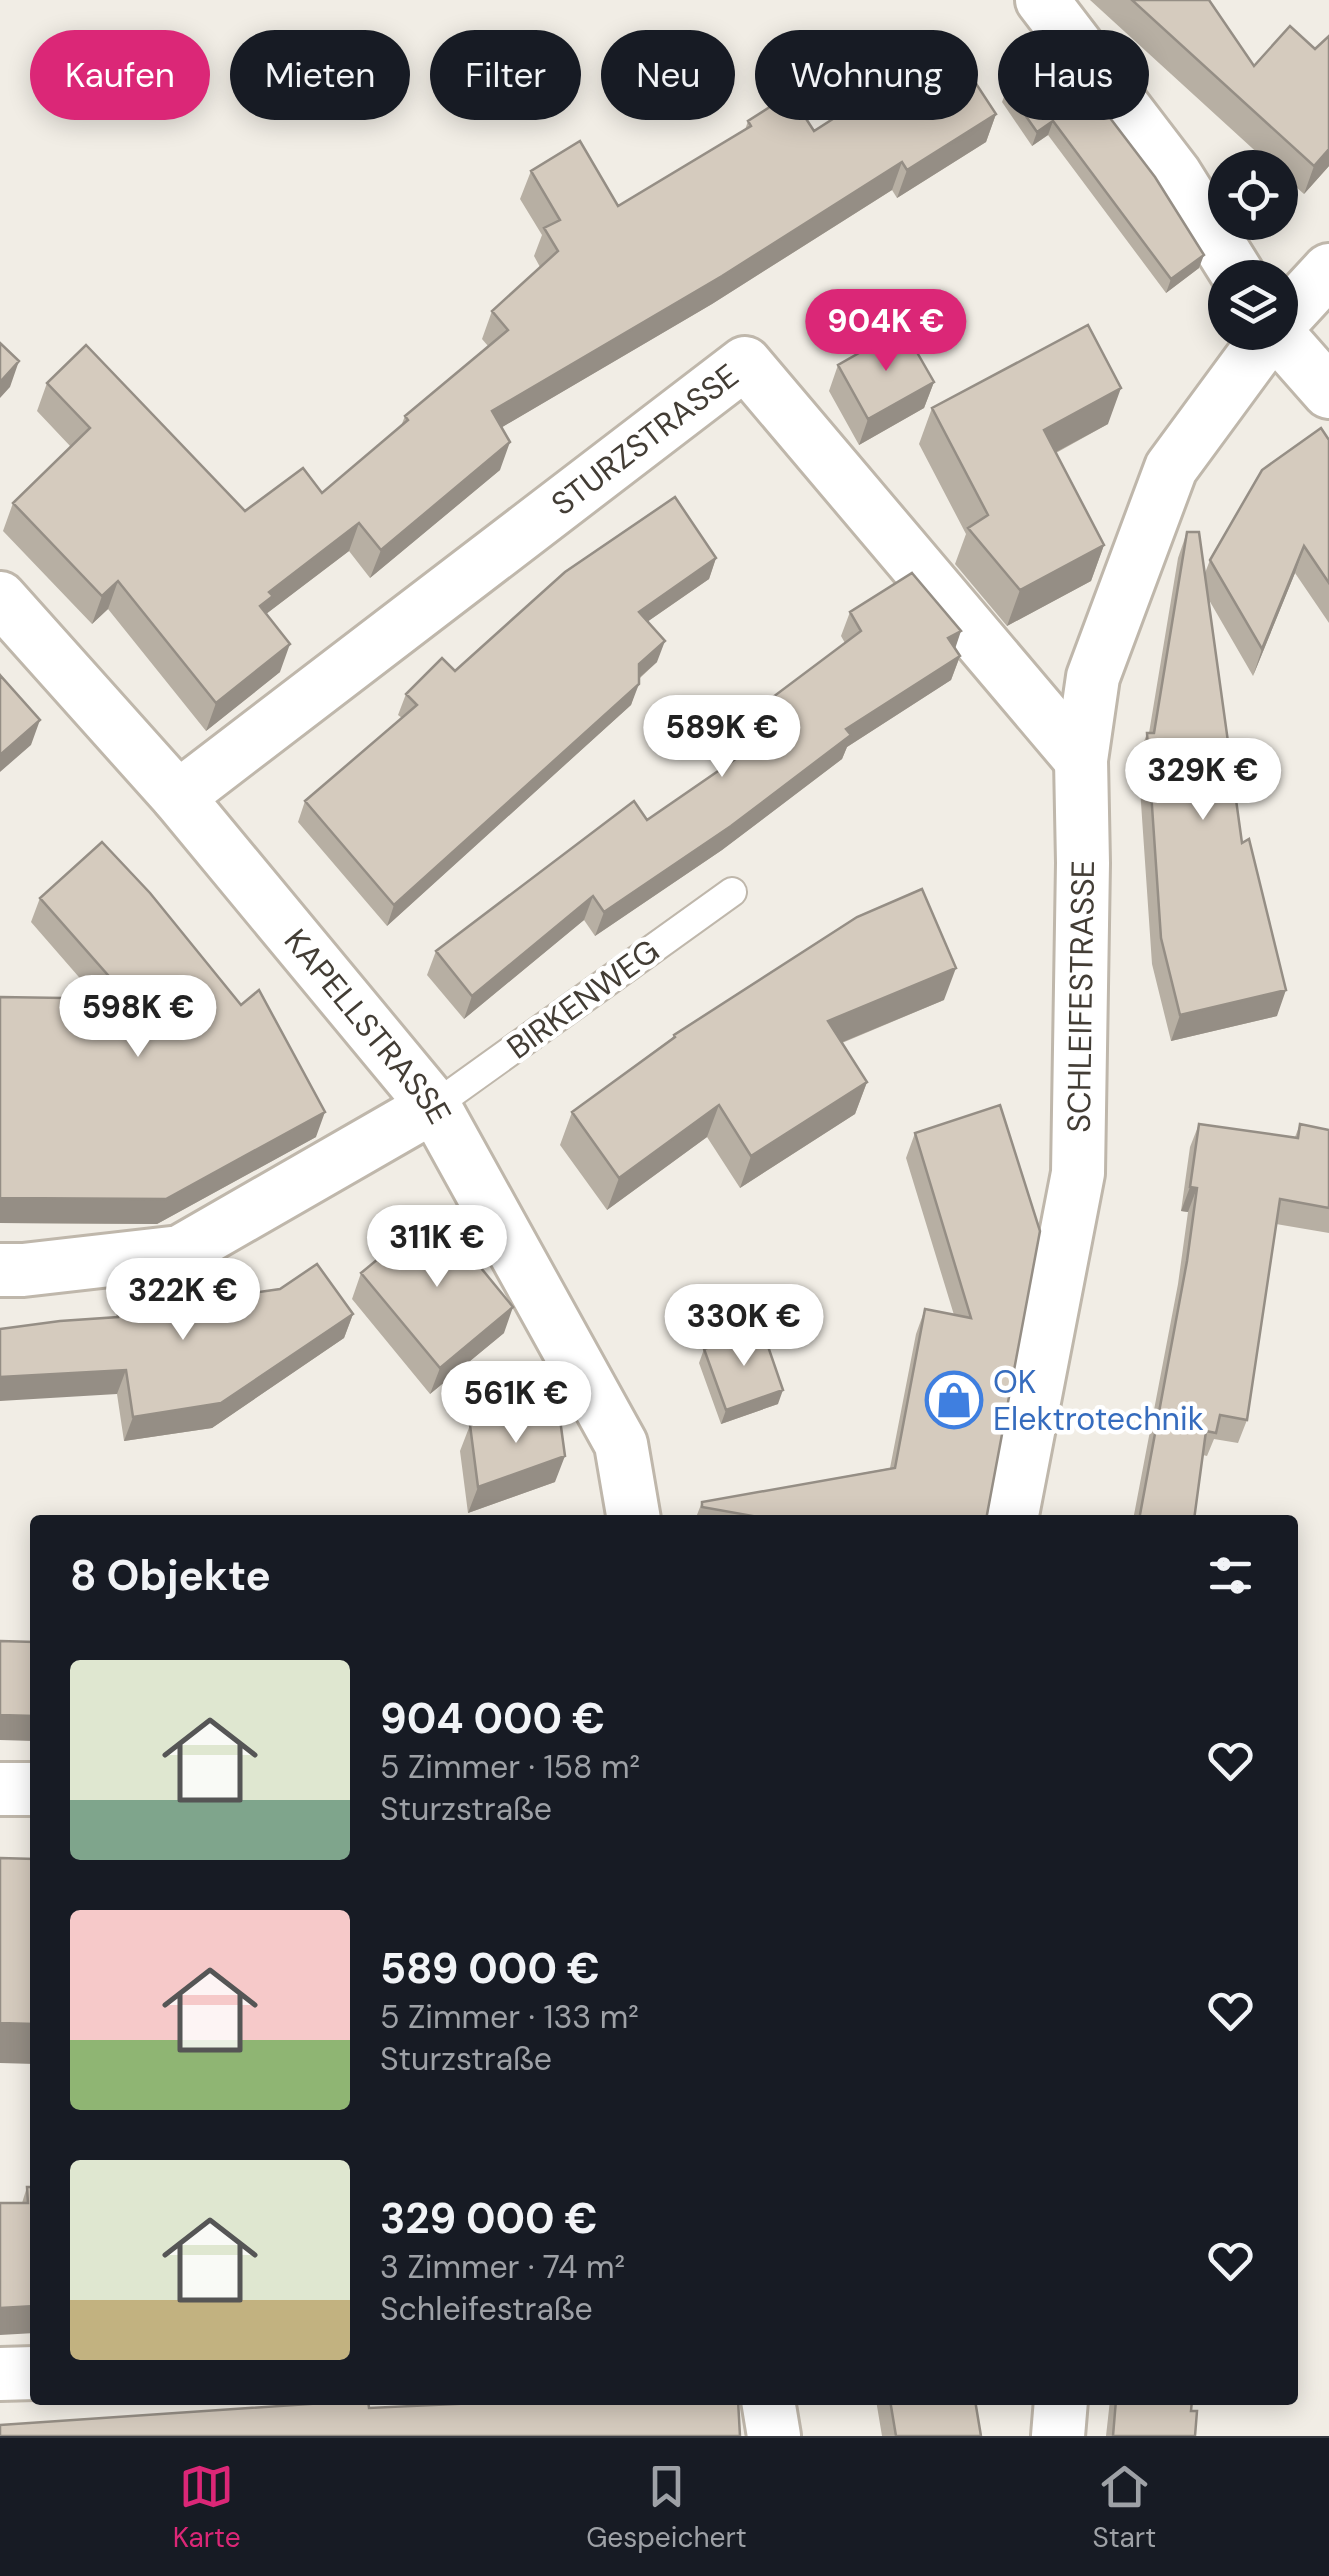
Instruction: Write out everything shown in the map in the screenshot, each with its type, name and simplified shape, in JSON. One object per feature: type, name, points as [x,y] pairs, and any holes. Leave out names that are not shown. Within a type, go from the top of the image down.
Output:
[{"type":"street","points":[[1042,0],[1174,174],[1229,260]]},
{"type":"street","points":[[1298,304],[1329,270]]},
{"type":"street","name":"SCHLEIFESTRASSE","points":[[1016,1515],[1078,1174],[1082,760],[1093,677],[1171,468],[1260,350]]},
{"type":"street","points":[[1290,350],[1329,392]]},
{"type":"street","name":"STURZSTRASSE","points":[[178,797],[744,364],[1082,760]]},
{"type":"street","name":"KAPELLSTRASSE","points":[[0,598],[178,797],[434,1106],[622,1444],[633,1515]]},
{"type":"street","points":[[0,1270],[180,1252],[434,1106]]},
{"type":"street","points":[[0,1789],[30,1788]]},
{"type":"street","points":[[0,2374],[30,2373]]},
{"type":"street","points":[[769,2405],[774,2436]]},
{"type":"street","points":[[1058,2436],[1061,2405]]},
{"type":"lane","name":"BIRKENWEG","points":[[434,1106],[732,892]]},
{"type":"building","points":[[1132,0],[1209,0],[1254,66],[1290,26],[1315,49],[1329,36],[1329,149],[1314,166]]},
{"type":"building","points":[[978,87],[996,114],[907,170],[902,162],[722,276],[492,411],[510,442],[381,550],[359,523],[269,592],[273,596],[260,606],[290,644],[216,703],[118,581],[102,596],[13,503],[90,428],[47,383],[86,345],[245,511],[303,468],[322,493],[408,420],[405,416],[508,330],[492,311],[558,251],[544,228],[560,220],[531,171],[580,141],[618,206],[751,126],[748,121],[755,116],[755,120],[807,120],[814,131],[831,120],[978,120]]},
{"type":"building","points":[[1029,120],[1112,120],[1155,177],[1204,255],[1171,279],[1053,121],[1037,132]]},
{"type":"building","points":[[1088,325],[1121,388],[1044,430],[1104,545],[1020,590],[968,528],[988,515],[932,408]]},
{"type":"building","points":[[903,328],[934,382],[868,419],[838,365]]},
{"type":"building","points":[[0,343],[19,361],[0,382]]},
{"type":"building","points":[[1321,428],[1329,440],[1329,583],[1304,546],[1262,649],[1210,560],[1262,470]]},
{"type":"building","points":[[675,497],[716,558],[639,612],[665,641],[639,664],[639,684],[394,905],[305,801],[417,705],[406,694],[442,658],[455,671],[565,572]]},
{"type":"building","points":[[1187,532],[1199,532],[1242,843],[1249,839],[1286,990],[1180,1015],[1161,938],[1147,733],[1154,733]]},
{"type":"building","points":[[912,573],[961,631],[948,638],[960,656],[846,729],[851,735],[731,826],[604,912],[593,896],[472,996],[436,951],[634,801],[647,820],[737,758],[721,736],[861,631],[850,612]]},
{"type":"building","points":[[0,675],[40,720],[0,755]]},
{"type":"building","points":[[102,842],[150,893],[241,1005],[259,990],[325,1112],[166,1199],[0,1198],[0,997],[129,999],[40,898]]},
{"type":"building","points":[[922,889],[956,968],[828,1021],[867,1082],[751,1156],[719,1105],[619,1178],[572,1112],[674,1035],[857,917]]},
{"type":"building","points":[[1000,1105],[1040,1231],[987,1515],[747,1515],[702,1507],[702,1502],[895,1468],[925,1309],[971,1318],[915,1133]]},
{"type":"building","points":[[1199,1124],[1298,1138],[1300,1124],[1329,1130],[1329,1208],[1280,1199],[1247,1420],[1220,1415],[1216,1433],[1206,1431],[1195,1515],[1140,1515],[1187,1261],[1197,1188],[1190,1187]]},
{"type":"building","points":[[435,1212],[513,1307],[440,1368],[361,1273]]},
{"type":"building","points":[[317,1264],[353,1314],[221,1403],[133,1417],[126,1370],[0,1377],[0,1329],[118,1317],[118,1312],[280,1289]]},
{"type":"building","points":[[762,1329],[783,1390],[726,1410],[704,1349]]},
{"type":"building","points":[[559,1412],[565,1456],[478,1487],[470,1425]]},
{"type":"building","points":[[0,1641],[30,1642],[30,1716],[0,1715]]},
{"type":"building","points":[[0,1858],[30,1859],[30,2024],[0,2023]]},
{"type":"building","points":[[30,2187],[30,2306],[0,2308],[0,2203],[28,2203]]},
{"type":"building","points":[[294,2405],[738,2405],[740,2436],[0,2436],[0,2425]]},
{"type":"building","points":[[891,2405],[976,2405],[981,2436],[896,2436]]},
{"type":"building","points":[[1116,2405],[1192,2405],[1191,2411],[1197,2411],[1195,2436],[1113,2436]]},
{"type":"place","name":"OK Elektrotechnik","points":[[954,1400]]}]
